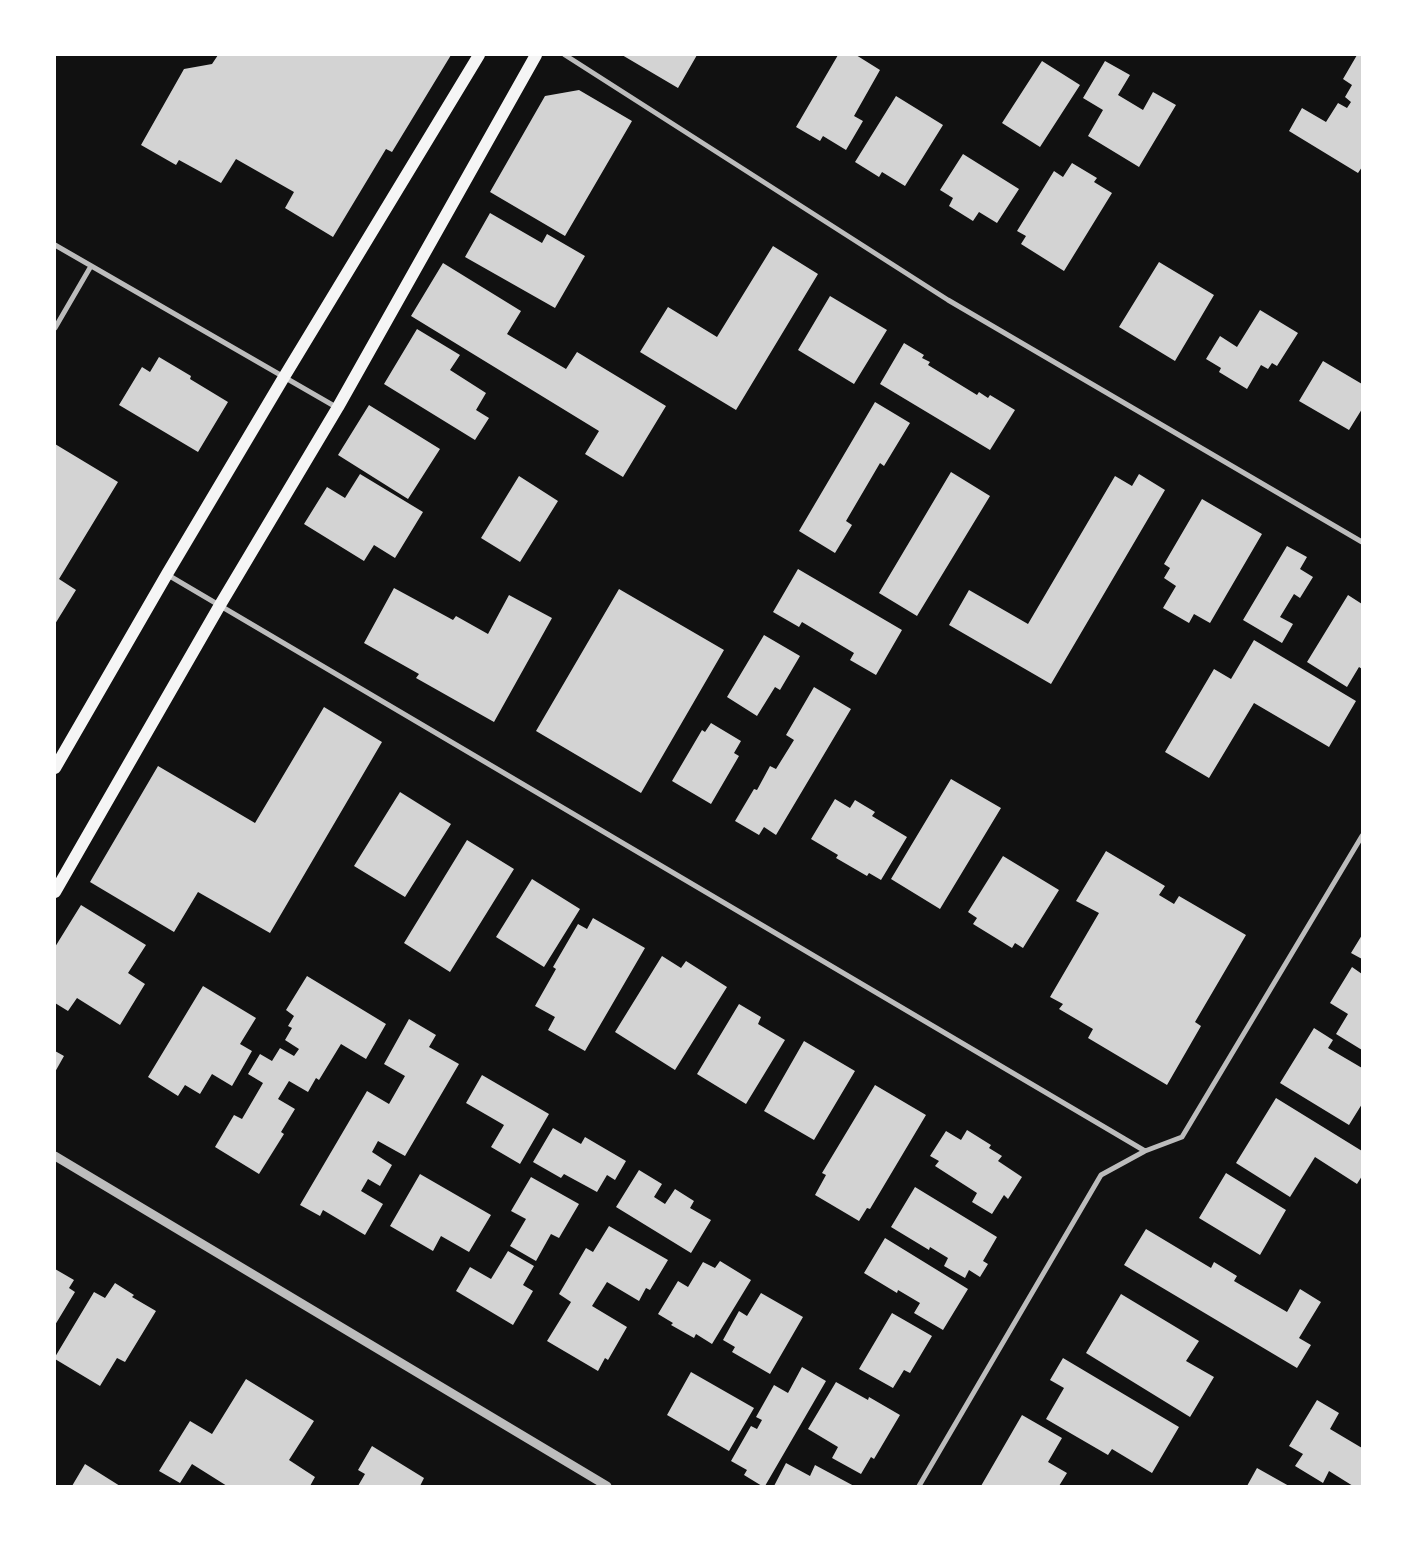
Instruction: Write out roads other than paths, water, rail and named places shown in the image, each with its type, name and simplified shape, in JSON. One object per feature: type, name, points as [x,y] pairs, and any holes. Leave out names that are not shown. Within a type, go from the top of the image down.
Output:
[{"type":"main road","points":[[55,768],[166,574],[479,55]]},
{"type":"main road","points":[[55,892],[220,605],[338,407],[536,55]]},
{"type":"street","points":[[565,55],[948,300],[1362,542]]},
{"type":"street","points":[[55,245],[338,407]]},
{"type":"street","points":[[55,328],[91,266]]},
{"type":"street","points":[[166,574],[1145,1151]]},
{"type":"street","points":[[919,1486],[1101,1175],[1145,1151],[1182,1137],[1362,836]]},
{"type":"street","points":[[55,1156],[607,1486]]}]
